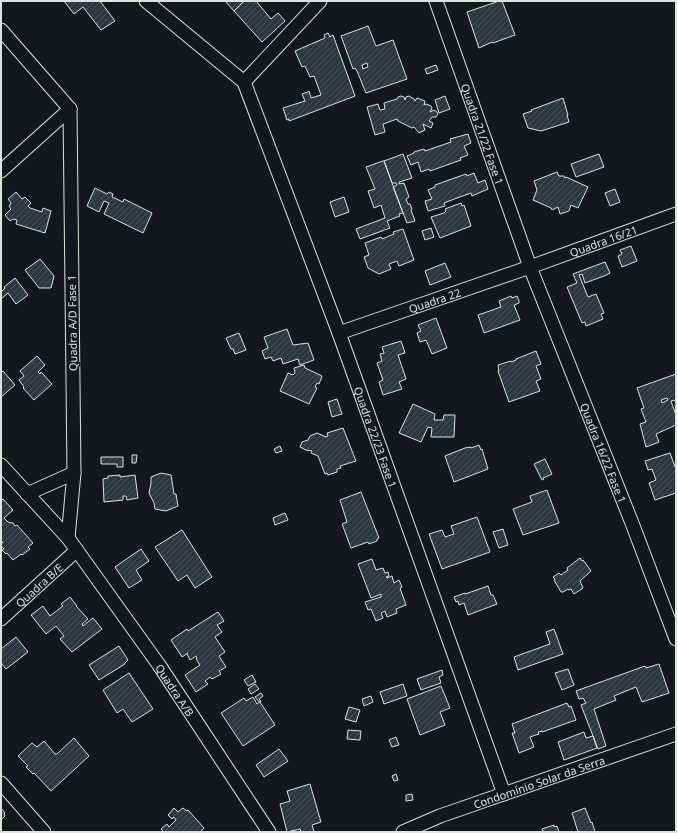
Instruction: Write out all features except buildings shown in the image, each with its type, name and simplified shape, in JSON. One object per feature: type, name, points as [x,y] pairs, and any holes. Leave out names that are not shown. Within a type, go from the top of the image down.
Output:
[{"type":"street","points":[[146,1],[244,82],[320,1]]},
{"type":"street","name":"Quadra 21/22 Fase 1","points":[[436,1],[530,267]]},
{"type":"street","points":[[1,30],[70,109],[1,172]]},
{"type":"street","name":"Quadra 22/23 Fase 1","points":[[244,82],[339,333],[504,794]]},
{"type":"street","name":"Quadra A/D Fase 1","points":[[68,538],[74,473],[70,109]]},
{"type":"street","name":"Quadra 16/21","points":[[530,267],[676,214]]},
{"type":"street","name":"Quadra 22","points":[[339,333],[530,267]]},
{"type":"street","name":"Quadra 16/22 Fase 1","points":[[530,267],[676,639]]},
{"type":"street","name":"Quadra A/B","points":[[1,466],[68,538],[77,550],[159,665],[269,832]]},
{"type":"street","points":[[27,494],[74,473]]},
{"type":"street","name":"Quadra B/E","points":[[1,619],[77,550]]},
{"type":"street","name":"Condomínio Solar da Serra","points":[[403,832],[440,816],[676,734]]},
{"type":"street","points":[[1,783],[44,832]]}]
